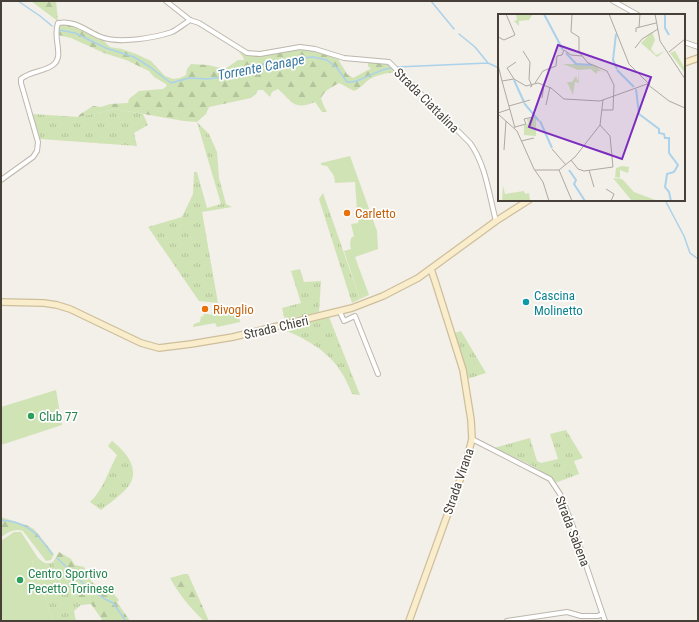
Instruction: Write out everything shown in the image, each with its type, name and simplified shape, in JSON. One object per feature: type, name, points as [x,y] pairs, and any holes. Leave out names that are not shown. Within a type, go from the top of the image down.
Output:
[{"type":"main road","points":[[685,63],[698,58]]},
{"type":"main road","name":"Strada Chieri","points":[[1,302],[44,303],[70,309],[141,343],[159,348],[233,337],[340,312],[383,296],[418,278],[528,201]]},
{"type":"main road","name":"Strada Virana","points":[[411,621],[465,466],[472,439],[471,420],[463,370],[431,269]]},
{"type":"street","name":"Strada Ciattalina","points":[[166,1],[190,20],[199,23],[247,53],[260,54],[300,47],[315,49],[344,58],[389,62],[470,143],[477,152],[496,222]]},
{"type":"street","points":[[613,1],[636,14]]},
{"type":"street","points":[[1,180],[33,157],[37,151],[38,142],[21,79],[51,66],[57,61],[59,54],[56,28],[58,23],[65,22],[82,27],[102,38],[115,40],[156,37],[174,31],[190,20]]},
{"type":"street","points":[[685,42],[698,47]]},
{"type":"street","points":[[340,312],[344,321],[356,316],[378,374]]},
{"type":"street","name":"Strada Sabena","points":[[472,439],[550,479],[560,494],[572,524],[605,621]]},
{"type":"street","points":[[506,621],[566,612],[580,616],[598,616],[602,614]]},
{"type":"green space","points":[[31,1],[56,1],[58,21],[55,19]]},
{"type":"green space","points":[[59,25],[69,25],[80,28],[104,41],[110,47],[122,49],[151,61],[165,76],[173,79],[186,75],[187,69],[191,64],[208,65],[225,69],[238,60],[244,60],[239,52],[246,55],[260,56],[300,49],[316,51],[338,59],[347,74],[353,78],[371,69],[368,66],[368,62],[389,65],[396,72],[374,77],[354,91],[339,83],[327,91],[321,98],[327,112],[322,112],[315,102],[308,105],[297,105],[290,101],[278,89],[272,92],[270,97],[263,90],[258,90],[251,98],[209,107],[206,114],[197,122],[115,109],[78,117],[93,106],[101,107],[110,104],[128,103],[129,99],[139,91],[163,89],[167,86],[154,77],[149,71],[126,60],[104,53],[71,38],[58,35]]},
{"type":"green space","points":[[115,109],[143,114],[148,125],[134,133],[137,146],[40,139],[32,114],[78,117]]},
{"type":"green space","points":[[197,122],[209,134],[217,152],[219,178],[226,204],[232,207],[202,212],[218,303],[199,301],[148,227],[182,217],[193,194],[194,172],[197,172],[207,208],[221,204]]},
{"type":"green space","points":[[350,156],[377,231],[378,249],[355,257],[369,295],[360,299],[344,251],[351,249],[351,238],[354,236],[351,224],[358,223],[359,217],[355,182],[335,183],[334,176],[327,166],[321,165],[321,163]]},
{"type":"green space","points":[[323,193],[360,299],[352,303],[319,199]]},
{"type":"green space","points":[[300,269],[304,282],[321,281],[319,312],[285,320],[282,308],[301,303],[291,271]]},
{"type":"green space","points":[[237,304],[240,322],[217,327],[215,323],[193,327],[194,324],[200,322],[201,316],[203,317],[204,313],[211,315],[212,312],[217,313],[218,306],[230,307],[231,314],[237,314]]},
{"type":"green space","points":[[329,317],[360,395],[352,394],[347,381],[333,361],[325,353],[316,346],[282,329]]},
{"type":"green space","points":[[461,331],[486,373],[467,379],[454,333]]},
{"type":"green space","name":"Club 77","points":[[56,390],[62,425],[1,445],[1,407]]},
{"type":"green space","points":[[566,430],[583,458],[574,461],[579,474],[555,483],[534,467],[494,448],[530,438],[537,461],[541,463],[558,459],[550,434]]},
{"type":"green space","points":[[112,441],[126,454],[132,465],[133,478],[130,484],[117,498],[101,510],[90,502],[99,492],[117,455],[108,446]]},
{"type":"green space","points":[[1,517],[34,529],[54,554],[51,560],[46,561],[23,531],[14,531],[1,537]]},
{"type":"green space","name":"Centro Sportivo Pecetto Torinese","points":[[14,532],[21,532],[38,558],[32,561],[53,621],[1,621],[1,541]]},
{"type":"green space","points":[[59,552],[71,559],[75,565],[84,567],[94,584],[112,592],[119,600],[117,602],[130,621],[103,621],[91,604],[81,605],[54,575],[55,567],[53,562]]},
{"type":"green space","points":[[38,558],[45,563],[53,562],[55,567],[54,575],[81,605],[74,611],[76,621],[53,621],[32,561]]},
{"type":"green space","points":[[188,574],[209,621],[204,621],[194,611],[170,578]]},
{"type":"waterway","name":"Torrente Canape","points":[[18,1],[52,26]]},
{"type":"waterway","points":[[431,1],[454,29]]},
{"type":"waterway","name":"Torrente Canape","points":[[59,30],[75,33],[106,48],[134,57],[171,83],[189,78],[207,79],[224,77],[256,66],[280,60],[313,57],[327,60],[337,68],[347,82],[358,81],[381,70],[392,68]]},
{"type":"waterway","points":[[459,34],[475,47],[488,63],[498,68]]},
{"type":"waterway","name":"Torrente Canape","points":[[397,67],[488,63]]},
{"type":"waterway","points":[[666,201],[684,236],[690,253],[698,259]]},
{"type":"waterway","points":[[1,520],[15,522],[33,531],[52,554]]},
{"type":"waterway","points":[[57,558],[83,583],[103,598],[113,603],[126,621]]},
{"type":"place","name":"Carletto","points":[[347,213]]},
{"type":"place","name":"Cascina Molinetto","points":[[526,302]]},
{"type":"place","name":"Rivoglio","points":[[205,309]]},
{"type":"place","name":"Club 77","points":[[31,416]]},
{"type":"place","name":"Centro Sportivo Pecetto Torinese","points":[[20,580]]}]
